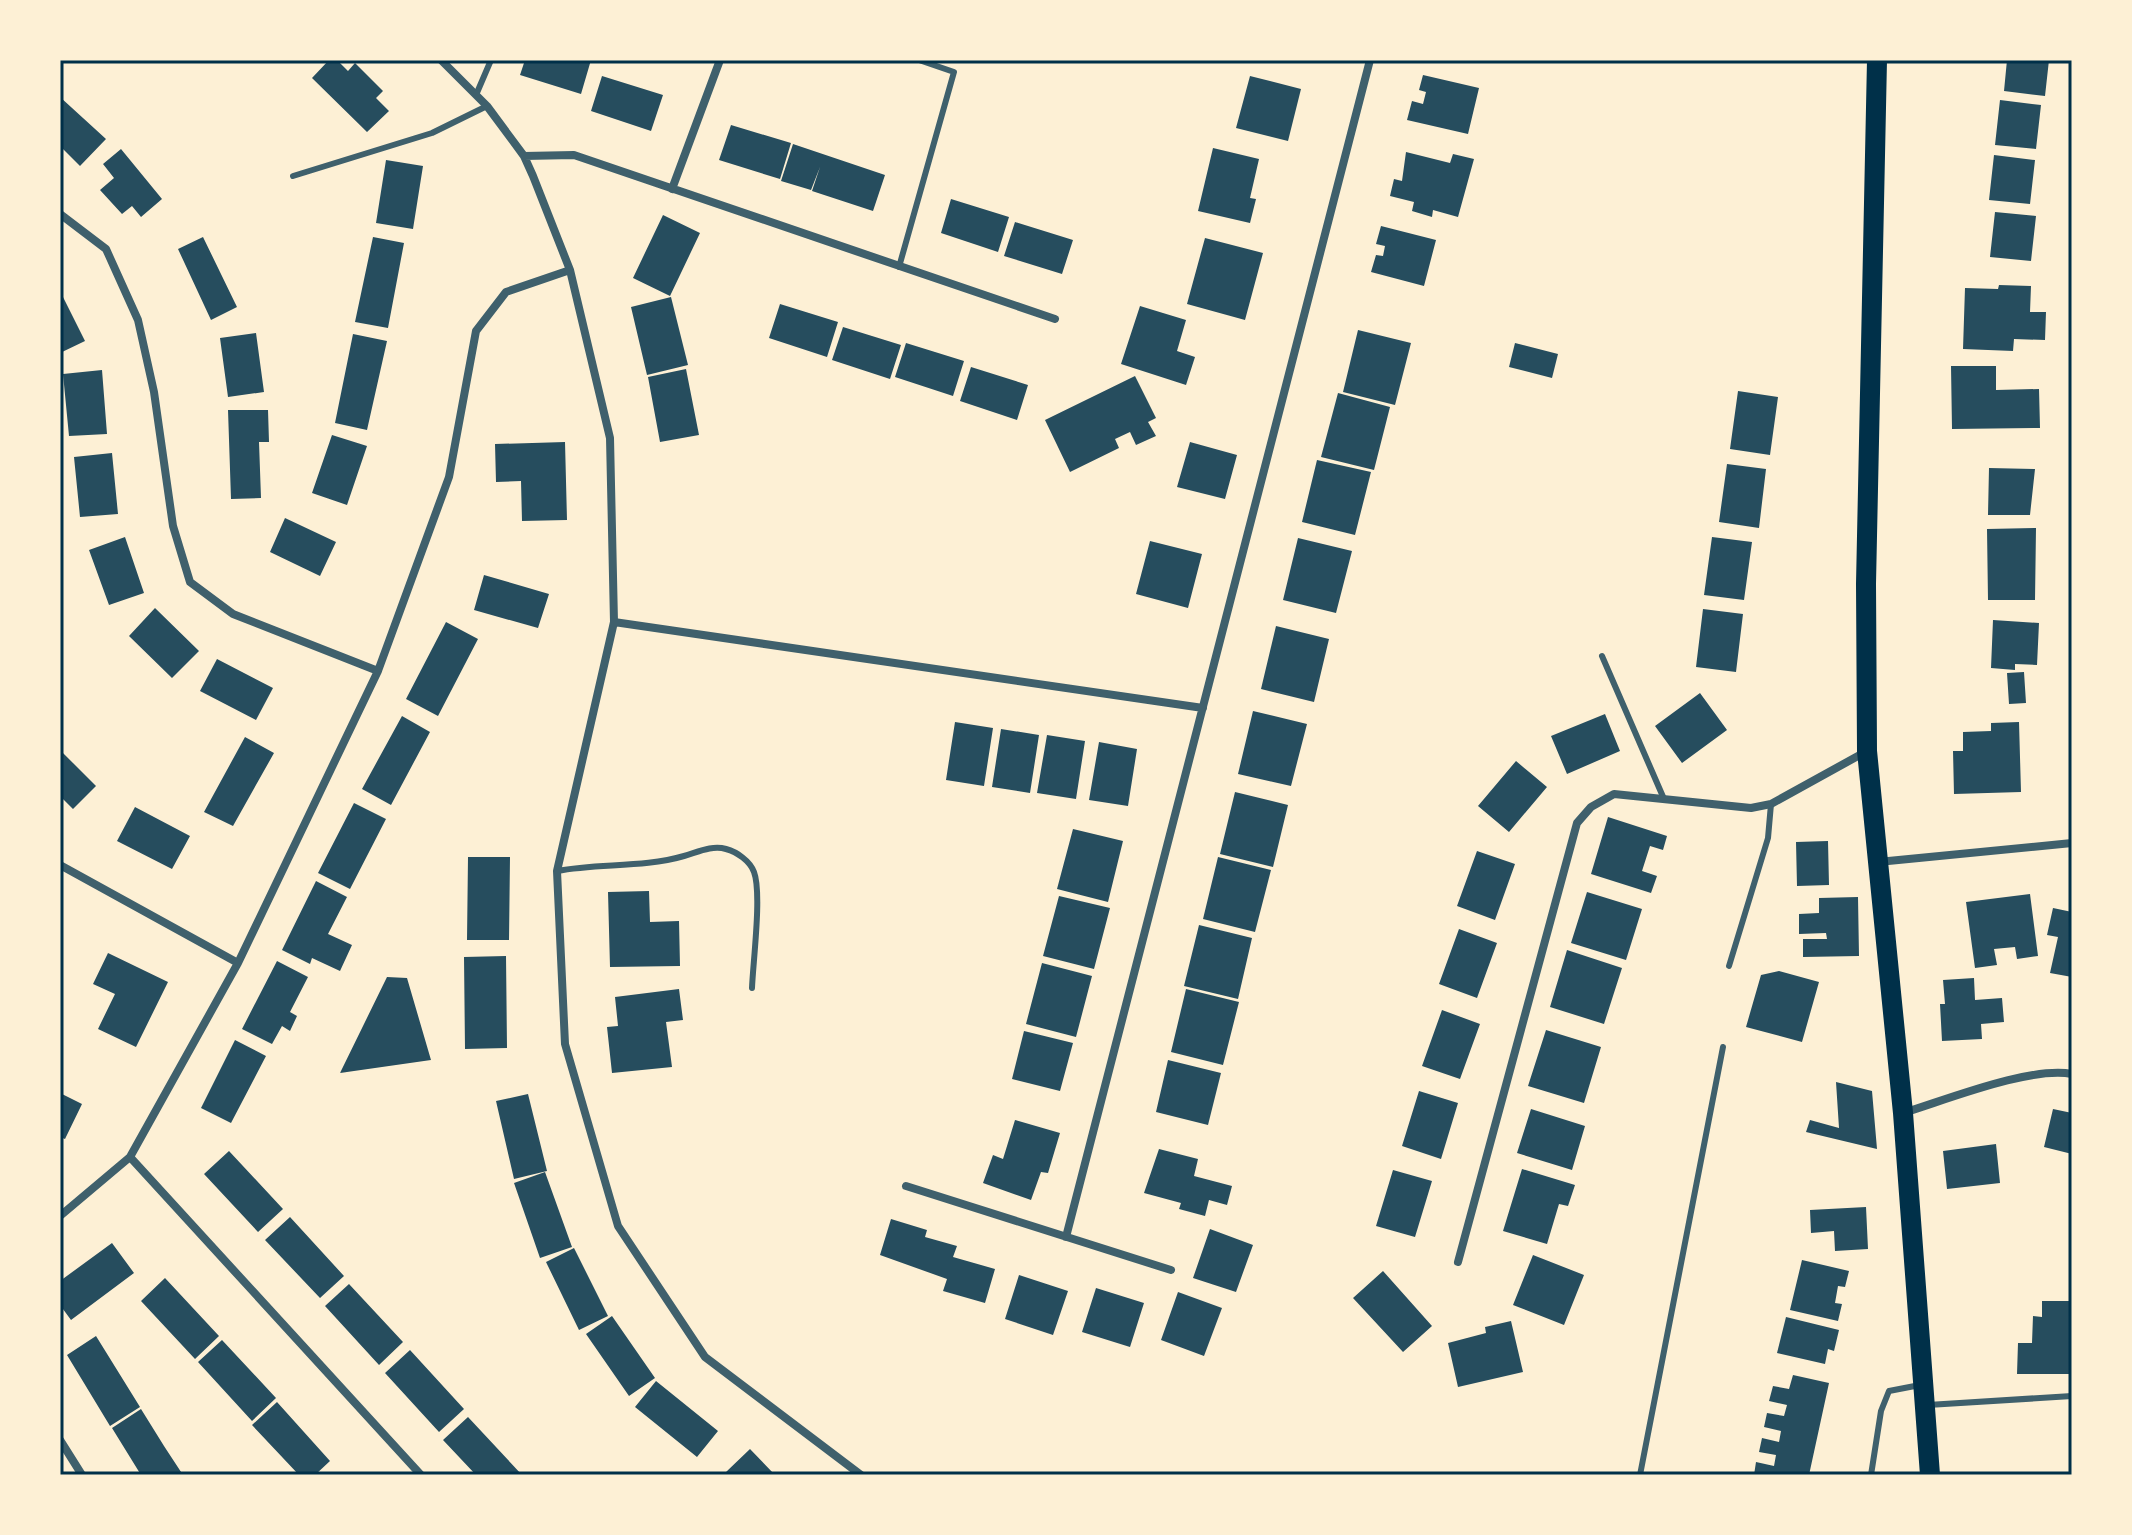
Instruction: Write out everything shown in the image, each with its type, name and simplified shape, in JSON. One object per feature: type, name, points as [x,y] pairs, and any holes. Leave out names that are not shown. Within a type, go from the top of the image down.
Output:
[{"type":"main road","points":[[1877,60],[1866,584],[1867,751],[1903,1113],[1930,1475]]},
{"type":"street","points":[[441,60],[487,106],[524,156],[570,270],[610,438],[614,622],[557,871],[565,1044],[618,1226],[705,1357],[861,1475]]},
{"type":"street","points":[[672,189],[720,60]]},
{"type":"street","points":[[1066,1237],[1370,60]]},
{"type":"street","points":[[524,156],[574,155],[1055,319]]},
{"type":"street","points":[[60,214],[106,249],[138,320],[154,392],[173,526],[190,582],[233,614],[378,671]]},
{"type":"street","points":[[60,1216],[130,1157],[238,963],[378,671],[449,477],[476,331],[506,292],[570,270]]},
{"type":"street","points":[[614,622],[1203,708]]},
{"type":"street","points":[[1458,1262],[1577,823],[1591,807],[1614,794],[1751,808],[1771,804],[1867,751]]},
{"type":"street","points":[[1877,862],[2072,843]]},
{"type":"street","points":[[60,865],[238,963]]},
{"type":"street","points":[[1903,1113],[2025,1077],[2061,1072],[2072,1074]]},
{"type":"street","points":[[130,1157],[421,1475]]},
{"type":"street","points":[[906,1186],[1171,1270]]},
{"type":"street","points":[[60,1440],[82,1475]]},
{"type":"lane","points":[[476,95],[491,60]]},
{"type":"lane","points":[[899,267],[954,72],[919,60]]},
{"type":"lane","points":[[293,176],[432,133],[487,106]]},
{"type":"lane","points":[[1602,656],[1664,799]]},
{"type":"lane","points":[[1729,966],[1768,838],[1771,804]]},
{"type":"lane","points":[[557,871],[590,865],[648,864],[709,848],[726,849],[744,858],[754,872],[756,890],[752,988]]},
{"type":"lane","points":[[1640,1475],[1723,1047]]},
{"type":"lane","points":[[1871,1475],[1881,1411],[1889,1391],[1924,1395],[2072,1396]]},
{"type":"building","points":[[329,60],[337,60],[348,71],[355,63],[383,91],[376,98],[389,111],[367,132],[312,78]]},
{"type":"building","points":[[525,60],[591,60],[581,94],[520,75]]},
{"type":"building","points":[[2007,60],[2049,60],[2045,96],[2004,91]]},
{"type":"building","points":[[1423,75],[1479,88],[1468,134],[1407,120],[1412,101],[1423,104],[1426,92],[1419,90]]},
{"type":"building","points":[[602,76],[663,95],[651,131],[591,111]]},
{"type":"building","points":[[1250,76],[1301,89],[1288,141],[1236,128]]},
{"type":"building","points":[[60,97],[106,139],[80,166],[60,146]]},
{"type":"building","points":[[2000,100],[2041,105],[2036,149],[1995,145]]},
{"type":"building","points":[[731,125],[791,143],[780,179],[719,160]]},
{"type":"building","points":[[793,144],[885,175],[873,211],[812,191],[820,167],[811,190],[781,181]]},
{"type":"building","points":[[1213,148],[1259,159],[1250,198],[1256,199],[1250,223],[1198,211]]},
{"type":"building","points":[[121,149],[162,199],[141,217],[132,206],[122,214],[100,190],[114,178],[103,164]]},
{"type":"building","points":[[1406,152],[1450,163],[1453,154],[1474,159],[1458,217],[1433,210],[1432,217],[1412,211],[1414,202],[1390,196],[1394,179],[1402,181]]},
{"type":"building","points":[[1994,155],[2035,160],[2030,204],[1989,200]]},
{"type":"building","points":[[386,160],[423,166],[413,229],[376,223]]},
{"type":"building","points":[[951,199],[1009,217],[998,252],[941,233]]},
{"type":"building","points":[[1995,212],[2036,216],[2031,261],[1990,257]]},
{"type":"building","points":[[663,215],[700,233],[670,296],[633,278]]},
{"type":"building","points":[[1015,222],[1073,240],[1062,274],[1004,256]]},
{"type":"building","points":[[1381,226],[1436,240],[1424,286],[1371,272],[1376,255],[1383,256],[1385,246],[1376,244]]},
{"type":"building","points":[[203,237],[237,307],[211,320],[178,249]]},
{"type":"building","points":[[373,237],[404,243],[388,328],[355,322]]},
{"type":"building","points":[[1205,238],[1263,253],[1245,320],[1187,304]]},
{"type":"building","points":[[1999,285],[2031,286],[2030,312],[2046,312],[2045,340],[2014,339],[2013,351],[1963,349],[1965,288],[1998,289]]},
{"type":"building","points":[[60,291],[85,341],[60,353]]},
{"type":"building","points":[[671,297],[688,365],[647,375],[631,307]]},
{"type":"building","points":[[780,304],[838,322],[827,357],[769,338]]},
{"type":"building","points":[[1140,306],[1186,320],[1177,351],[1195,357],[1186,385],[1121,364]]},
{"type":"building","points":[[843,327],[901,345],[890,379],[832,360]]},
{"type":"building","points":[[1358,330],[1411,343],[1395,405],[1343,392]]},
{"type":"building","points":[[256,333],[264,392],[228,397],[220,338]]},
{"type":"building","points":[[353,334],[387,341],[367,430],[335,423]]},
{"type":"building","points":[[906,343],[964,361],[953,396],[895,377]]},
{"type":"building","points":[[1515,343],[1558,354],[1552,378],[1509,367]]},
{"type":"building","points":[[1951,366],[1996,366],[1996,390],[2039,389],[2040,428],[1952,429]]},
{"type":"building","points":[[971,367],[1028,385],[1017,420],[960,401]]},
{"type":"building","points":[[686,369],[699,435],[660,442],[648,377]]},
{"type":"building","points":[[102,370],[107,434],[69,436],[63,374]]},
{"type":"building","points":[[1135,376],[1156,418],[1148,422],[1156,436],[1136,445],[1130,432],[1115,439],[1119,448],[1070,472],[1045,420]]},
{"type":"building","points":[[1738,391],[1778,397],[1770,455],[1730,449]]},
{"type":"building","points":[[1338,393],[1390,407],[1374,470],[1321,457]]},
{"type":"building","points":[[228,410],[268,410],[269,442],[259,442],[261,498],[231,499]]},
{"type":"building","points":[[332,435],[367,446],[347,505],[312,493]]},
{"type":"building","points":[[565,442],[567,520],[522,521],[521,481],[496,482],[495,444]]},
{"type":"building","points":[[1190,442],[1237,455],[1225,499],[1177,487]]},
{"type":"building","points":[[112,453],[118,514],[80,517],[74,457]]},
{"type":"building","points":[[1317,460],[1371,472],[1355,535],[1302,522]]},
{"type":"building","points":[[1727,464],[1766,469],[1759,528],[1719,522]]},
{"type":"building","points":[[1989,468],[2035,469],[2030,515],[1988,515]]},
{"type":"building","points":[[285,518],[336,542],[320,576],[270,552]]},
{"type":"building","points":[[2036,528],[2035,600],[1988,600],[1987,529]]},
{"type":"building","points":[[125,537],[144,593],[109,605],[89,550]]},
{"type":"building","points":[[1712,537],[1752,542],[1744,600],[1704,595]]},
{"type":"building","points":[[1298,538],[1352,551],[1336,613],[1283,600]]},
{"type":"building","points":[[1150,541],[1202,554],[1188,608],[1136,594]]},
{"type":"building","points":[[484,575],[549,594],[538,628],[474,610]]},
{"type":"building","points":[[155,608],[199,651],[172,678],[129,636]]},
{"type":"building","points":[[1703,609],[1743,614],[1736,672],[1696,667]]},
{"type":"building","points":[[1993,620],[2039,623],[2037,665],[2015,664],[2015,670],[1991,668]]},
{"type":"building","points":[[446,622],[478,639],[438,716],[406,699]]},
{"type":"building","points":[[1276,626],[1329,639],[1314,702],[1261,689]]},
{"type":"building","points":[[217,659],[273,688],[256,720],[200,691]]},
{"type":"building","points":[[2024,672],[2026,703],[2009,704],[2007,673]]},
{"type":"building","points":[[1700,693],[1727,730],[1682,763],[1655,726]]},
{"type":"building","points":[[1253,711],[1307,724],[1291,786],[1238,774]]},
{"type":"building","points":[[1605,714],[1620,751],[1567,774],[1551,736]]},
{"type":"building","points":[[402,716],[430,732],[391,805],[362,789]]},
{"type":"building","points":[[955,722],[993,728],[984,786],[946,780]]},
{"type":"building","points":[[2019,722],[2021,792],[1954,794],[1953,751],[1963,751],[1963,732],[1991,731],[1991,723]]},
{"type":"building","points":[[1001,729],[1039,735],[1030,793],[992,787]]},
{"type":"building","points":[[1047,735],[1085,741],[1076,799],[1037,793]]},
{"type":"building","points":[[245,737],[274,753],[233,826],[204,812]]},
{"type":"building","points":[[1099,742],[1137,749],[1128,806],[1089,800]]},
{"type":"building","points":[[60,750],[96,786],[73,809],[60,796]]},
{"type":"building","points":[[1516,761],[1547,787],[1509,832],[1478,806]]},
{"type":"building","points":[[1235,792],[1288,805],[1273,867],[1220,854]]},
{"type":"building","points":[[354,803],[386,819],[350,889],[318,873]]},
{"type":"building","points":[[135,807],[190,836],[172,869],[117,841]]},
{"type":"building","points":[[1608,817],[1667,836],[1663,850],[1650,846],[1642,871],[1657,876],[1651,893],[1591,874]]},
{"type":"building","points":[[1073,829],[1123,841],[1108,902],[1057,889]]},
{"type":"building","points":[[1828,841],[1829,885],[1797,886],[1796,842]]},
{"type":"building","points":[[1477,851],[1515,864],[1495,920],[1457,906]]},
{"type":"building","points":[[468,857],[510,857],[509,940],[467,940]]},
{"type":"building","points":[[1218,857],[1271,870],[1255,932],[1203,919]]},
{"type":"building","points":[[316,881],[347,897],[328,934],[352,945],[340,971],[312,958],[310,964],[282,950]]},
{"type":"building","points":[[649,891],[650,922],[679,921],[680,966],[610,967],[608,892]]},
{"type":"building","points":[[1587,892],[1642,909],[1626,960],[1571,943]]},
{"type":"building","points":[[2030,894],[2038,956],[2017,959],[2015,947],[1994,949],[1997,965],[1975,968],[1966,902]]},
{"type":"building","points":[[1059,896],[1110,908],[1094,969],[1043,956]]},
{"type":"building","points":[[1858,897],[1859,956],[1803,957],[1803,939],[1827,939],[1826,933],[1799,934],[1799,914],[1819,913],[1819,898]]},
{"type":"building","points":[[2053,908],[2072,912],[2072,977],[2050,973],[2058,937],[2047,935]]},
{"type":"building","points":[[1199,925],[1252,938],[1238,999],[1184,986]]},
{"type":"building","points":[[1459,929],[1497,943],[1477,998],[1439,984]]},
{"type":"building","points":[[1567,950],[1622,968],[1604,1024],[1550,1007]]},
{"type":"building","points":[[108,953],[168,982],[136,1047],[98,1029],[115,994],[93,984]]},
{"type":"building","points":[[506,956],[507,1048],[465,1049],[464,957]]},
{"type":"building","points":[[277,961],[308,977],[290,1012],[297,1016],[290,1031],[282,1026],[272,1044],[242,1029]]},
{"type":"building","points":[[1042,963],[1092,976],[1076,1037],[1026,1024]]},
{"type":"building","points":[[1779,971],[1819,982],[1802,1042],[1746,1027],[1761,975]]},
{"type":"building","points":[[387,977],[407,978],[431,1060],[340,1073]]},
{"type":"building","points":[[1974,978],[1975,1000],[2002,998],[2004,1022],[1981,1024],[1982,1039],[1942,1041],[1940,1004],[1945,1004],[1943,980]]},
{"type":"building","points":[[679,989],[683,1020],[666,1022],[672,1067],[612,1073],[607,1027],[618,1026],[615,997]]},
{"type":"building","points":[[1186,989],[1239,1002],[1223,1065],[1171,1052]]},
{"type":"building","points":[[1442,1010],[1480,1024],[1460,1079],[1422,1066]]},
{"type":"building","points":[[1546,1030],[1601,1047],[1584,1103],[1528,1086]]},
{"type":"building","points":[[1024,1031],[1073,1043],[1060,1091],[1012,1079]]},
{"type":"building","points":[[235,1040],[266,1056],[231,1123],[201,1108]]},
{"type":"building","points":[[1168,1060],[1221,1073],[1208,1125],[1156,1112]]},
{"type":"building","points":[[1836,1082],[1872,1091],[1877,1149],[1806,1132],[1810,1120],[1839,1128]]},
{"type":"building","points":[[1419,1091],[1458,1103],[1441,1159],[1402,1146]]},
{"type":"building","points":[[60,1093],[82,1104],[65,1139],[60,1137]]},
{"type":"building","points":[[528,1094],[547,1171],[514,1179],[496,1101]]},
{"type":"building","points":[[1531,1109],[1585,1126],[1572,1170],[1517,1153]]},
{"type":"building","points":[[2053,1109],[2072,1113],[2072,1154],[2044,1147]]},
{"type":"building","points":[[1015,1120],[1060,1133],[1048,1173],[1041,1172],[1031,1200],[983,1183],[993,1155],[1003,1159]]},
{"type":"building","points":[[1996,1144],[2000,1183],[1947,1189],[1943,1151]]},
{"type":"building","points":[[1159,1149],[1198,1159],[1194,1176],[1232,1186],[1227,1205],[1209,1200],[1205,1216],[1179,1209],[1181,1203],[1144,1193]]},
{"type":"building","points":[[229,1151],[283,1209],[258,1232],[204,1174]]},
{"type":"building","points":[[1522,1169],[1575,1185],[1568,1206],[1559,1204],[1547,1244],[1503,1231]]},
{"type":"building","points":[[1393,1170],[1432,1181],[1415,1237],[1376,1226]]},
{"type":"building","points":[[545,1172],[572,1247],[540,1258],[514,1183]]},
{"type":"building","points":[[1866,1207],[1868,1249],[1835,1251],[1834,1231],[1811,1233],[1810,1210]]},
{"type":"building","points":[[290,1217],[344,1276],[320,1298],[265,1240]]},
{"type":"building","points":[[891,1219],[927,1230],[925,1237],[957,1246],[953,1257],[995,1269],[985,1303],[943,1291],[947,1279],[880,1255]]},
{"type":"building","points":[[1210,1229],[1253,1245],[1236,1292],[1193,1278]]},
{"type":"building","points":[[112,1243],[134,1273],[71,1320],[60,1305],[60,1281]]},
{"type":"building","points":[[574,1248],[608,1316],[579,1330],[546,1262]]},
{"type":"building","points":[[1533,1255],[1584,1275],[1564,1325],[1513,1305]]},
{"type":"building","points":[[1802,1260],[1849,1271],[1845,1287],[1838,1286],[1835,1303],[1842,1304],[1838,1321],[1790,1310]]},
{"type":"building","points":[[1383,1271],[1432,1326],[1403,1352],[1353,1298]]},
{"type":"building","points":[[1019,1275],[1068,1291],[1053,1335],[1005,1319]]},
{"type":"building","points":[[165,1278],[219,1336],[195,1359],[141,1301]]},
{"type":"building","points":[[349,1284],[403,1342],[379,1365],[325,1306]]},
{"type":"building","points":[[1096,1288],[1144,1303],[1130,1347],[1082,1332]]},
{"type":"building","points":[[1178,1292],[1222,1308],[1204,1356],[1161,1340]]},
{"type":"building","points":[[2042,1301],[2072,1301],[2072,1374],[2017,1374],[2018,1343],[2032,1343],[2033,1316],[2042,1317]]},
{"type":"building","points":[[612,1316],[655,1378],[629,1396],[586,1334]]},
{"type":"building","points":[[1786,1317],[1839,1330],[1834,1351],[1828,1349],[1825,1364],[1777,1353]]},
{"type":"building","points":[[1511,1321],[1523,1372],[1458,1387],[1448,1343],[1486,1333],[1485,1327]]},
{"type":"building","points":[[96,1336],[140,1407],[110,1426],[67,1355]]},
{"type":"building","points":[[222,1340],[276,1398],[252,1421],[198,1362]]},
{"type":"building","points":[[410,1350],[464,1409],[439,1432],[385,1373]]},
{"type":"building","points":[[1793,1375],[1829,1383],[1809,1475],[1754,1475],[1756,1462],[1774,1466],[1776,1455],[1759,1452],[1762,1438],[1779,1442],[1781,1431],[1764,1427],[1767,1413],[1784,1416],[1787,1405],[1769,1401],[1773,1386],[1789,1389]]},
{"type":"building","points":[[656,1381],[718,1431],[697,1457],[635,1407]]},
{"type":"building","points":[[277,1402],[330,1461],[315,1475],[299,1475],[252,1425]]},
{"type":"building","points":[[141,1409],[183,1475],[141,1475],[112,1428]]},
{"type":"building","points":[[468,1417],[522,1475],[476,1475],[443,1440]]},
{"type":"building","points":[[750,1449],[775,1475],[726,1472]]}]
